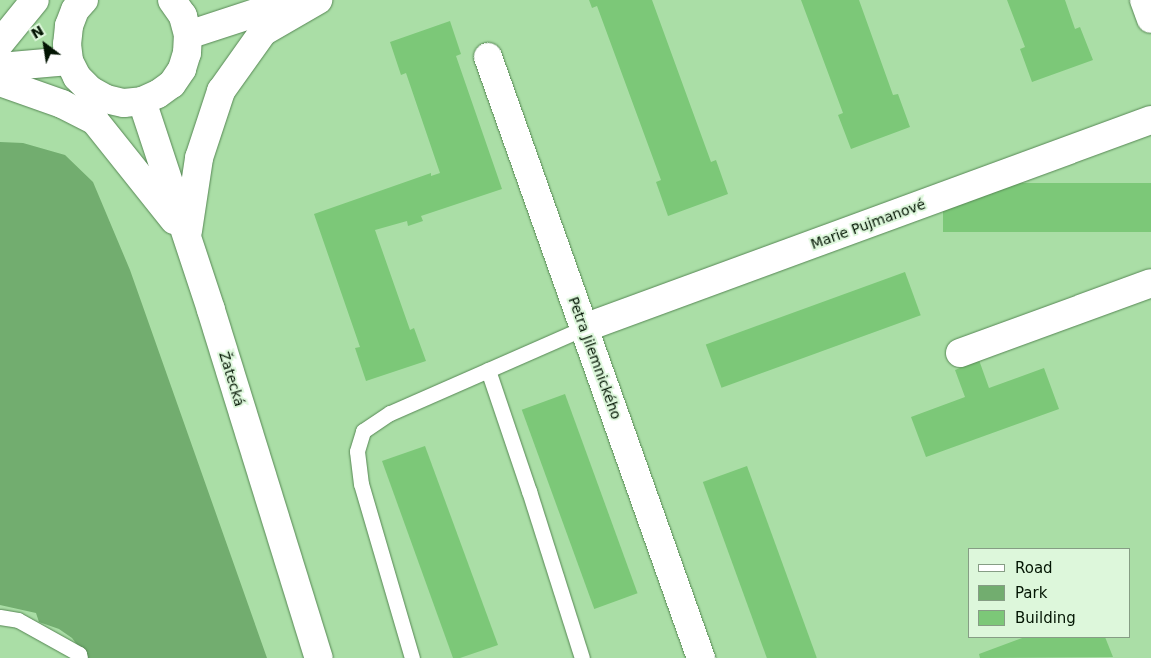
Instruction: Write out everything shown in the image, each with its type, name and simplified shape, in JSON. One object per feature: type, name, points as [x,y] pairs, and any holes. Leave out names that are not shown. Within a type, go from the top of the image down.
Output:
[{"type":"street","points":[[0,43],[35,0]]},
{"type":"street","points":[[84,0],[75,10],[69,26],[66,44],[69,61],[90,90],[106,99],[124,103],[142,101],[158,94],[177,76],[188,53],[188,35],[183,16],[172,0]]},
{"type":"street","points":[[188,35],[295,0]]},
{"type":"street","points":[[187,237],[198,158],[221,91],[263,32],[318,0]]},
{"type":"street","points":[[1144,0],[1151,19]]},
{"type":"street","name":"Petra Jilemnického","points":[[488,57],[701,658]]},
{"type":"street","points":[[0,67],[69,61]]},
{"type":"street","points":[[0,82],[62,104],[95,121],[187,237]]},
{"type":"street","name":"Žatecká","points":[[142,101],[187,237],[319,658]]},
{"type":"street","name":"Marie Pujmanové","points":[[584,328],[1151,120]]},
{"type":"street","points":[[960,353],[1151,283]]},
{"type":"lane","points":[[412,658],[361,484],[357,451],[363,431],[390,413],[584,328]]},
{"type":"lane","points":[[488,370],[582,658]]},
{"type":"lane","points":[[0,618],[18,620],[79,654],[80,658]]},
{"type":"green space","points":[[0,142],[23,143],[65,155],[93,182],[130,270],[267,658],[87,658],[72,638],[59,629],[39,622],[36,613],[0,605]]},
{"type":"building","points":[[589,0],[652,0],[711,162],[716,160],[728,194],[668,216],[656,182],[661,180],[597,6],[592,8]]},
{"type":"building","points":[[801,0],[859,0],[893,95],[898,94],[910,127],[851,149],[838,115],[843,113]]},
{"type":"building","points":[[1007,0],[1065,0],[1075,29],[1080,27],[1093,60],[1032,82],[1020,49],[1025,47]]},
{"type":"building","points":[[450,21],[461,54],[456,56],[502,189],[421,216],[423,221],[408,226],[407,221],[375,230],[410,330],[414,328],[426,361],[366,381],[355,348],[360,347],[314,214],[431,173],[431,176],[440,173],[406,73],[401,75],[390,42]]},
{"type":"building","points":[[943,183],[1151,183],[1151,232],[943,232]]},
{"type":"building","points":[[905,272],[921,315],[722,388],[706,345]]},
{"type":"building","points":[[979,360],[989,388],[1044,368],[1059,409],[926,457],[911,417],[965,397],[955,370]]},
{"type":"building","points":[[565,394],[638,593],[594,609],[522,410]]},
{"type":"building","points":[[425,446],[498,645],[460,658],[453,658],[382,461]]},
{"type":"building","points":[[747,466],[817,658],[767,658],[703,482]]},
{"type":"building","points":[[1022,638],[1105,638],[1113,657],[980,658],[979,654]]}]
